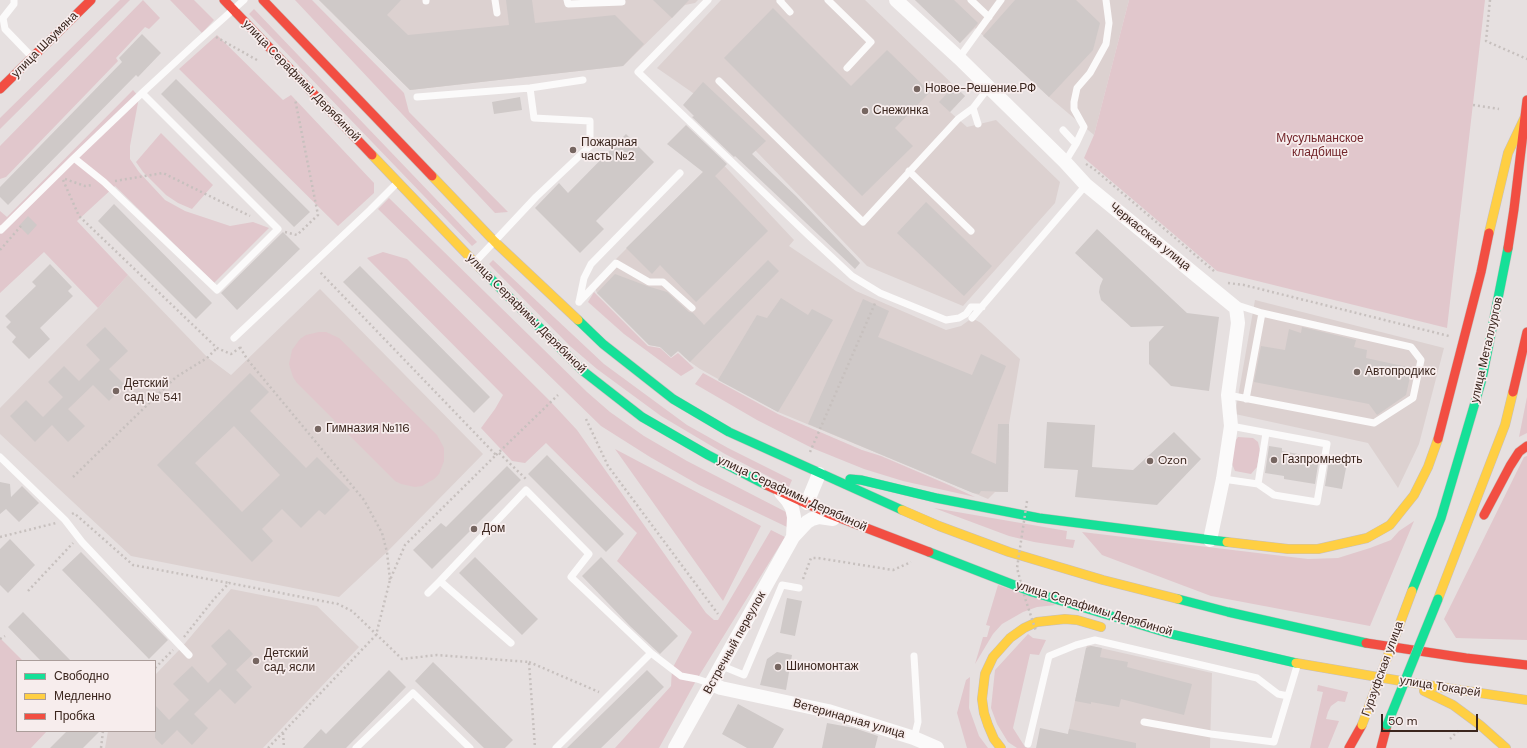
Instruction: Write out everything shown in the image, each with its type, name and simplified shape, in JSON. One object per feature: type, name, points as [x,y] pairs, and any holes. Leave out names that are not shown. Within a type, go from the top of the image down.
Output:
[{"type":"main road","name":"улица Шаумяна","points":[[0,89],[91,0]]},
{"type":"main road","name":"улица Серафимы Дерябиной","points":[[224,0],[475,263],[583,371],[642,417],[708,455],[778,490],[848,521],[1032,592],[1171,634],[1298,663],[1354,672]]},
{"type":"main road","points":[[263,0],[495,242],[603,344],[673,399],[729,432],[822,475],[939,526],[1009,552],[1103,580],[1228,612],[1366,643],[1466,658],[1527,665]]},
{"type":"main road","name":"улица Металлургов","points":[[1412,591],[1441,518],[1482,379],[1505,264],[1514,209],[1527,100]]},
{"type":"main road","points":[[822,475],[861,480],[936,498],[1039,518],[1210,540],[1288,549],[1318,549],[1367,538],[1390,525],[1414,495],[1428,467],[1439,436],[1481,272],[1508,153],[1525,117]]},
{"type":"main road","points":[[1438,599],[1505,425],[1527,332]]},
{"type":"main road","points":[[1480,521],[1510,466],[1519,452],[1527,446]]},
{"type":"main road","points":[[1438,599],[1465,556]]},
{"type":"main road","name":"Гурзуфская улица","points":[[1356,748],[1362,725],[1412,591]]},
{"type":"main road","name":"Гурзуфская улица","points":[[1381,748],[1387,725],[1438,599]]},
{"type":"main road","points":[[1001,748],[994,739],[984,713],[982,699],[984,674],[993,657],[1010,638],[1024,628],[1037,622],[1048,620],[1077,620],[1112,630]]},
{"type":"main road","points":[[1134,633],[1171,634]]},
{"type":"main road","points":[[1466,658],[1493,652]]},
{"type":"main road","name":"улица Токарей","points":[[1354,672],[1407,682],[1527,700]]},
{"type":"main road","points":[[1407,682],[1453,705],[1480,725],[1506,748]]},
{"type":"main road","points":[[1349,748],[1362,725]]},
{"type":"street","name":"Черкасская улица","points":[[896,0],[1067,159],[1086,185],[1236,308]]},
{"type":"street","points":[[1210,540],[1223,479],[1231,426],[1228,395],[1238,323],[1236,308]]},
{"type":"street","points":[[807,503],[822,475]]},
{"type":"street","name":"Встречный переулок","points":[[778,490],[792,508],[794,518],[793,536]]},
{"type":"street","name":"Встречный переулок","points":[[675,748],[712,684],[793,536],[807,522],[819,517],[848,521]]},
{"type":"street","name":"Ветеринарная улица","points":[[712,684],[721,688],[828,711],[914,738],[938,748]]},
{"type":"lane","points":[[14,0],[14,4],[3,18],[5,29],[33,58]]},
{"type":"lane","points":[[0,229],[1,230],[142,93],[244,0]]},
{"type":"lane","points":[[495,0],[496,13]]},
{"type":"lane","points":[[567,0],[568,4],[622,2]]},
{"type":"lane","points":[[708,0],[638,72],[852,276],[880,293],[946,320],[959,318],[966,314],[971,307],[982,307]]},
{"type":"lane","points":[[781,0],[780,1],[790,12]]},
{"type":"lane","points":[[828,0],[871,42],[847,68]]},
{"type":"lane","points":[[971,0],[989,18]]},
{"type":"lane","points":[[960,58],[1001,0]]},
{"type":"lane","points":[[1067,159],[1084,126],[1074,110],[1077,88],[1090,73],[1106,44],[1109,23],[1106,0]]},
{"type":"lane","points":[[417,97],[530,88],[583,80]]},
{"type":"lane","points":[[719,82],[863,222],[958,119],[973,108],[989,87]]},
{"type":"lane","points":[[475,263],[536,197],[590,146],[590,121],[534,118],[530,88]]},
{"type":"lane","points":[[74,158],[104,182],[217,290],[278,229],[142,93]]},
{"type":"lane","points":[[973,108],[978,124]]},
{"type":"lane","points":[[1063,130],[1076,144]]},
{"type":"lane","points":[[910,172],[971,232]]},
{"type":"lane","points":[[579,302],[584,278],[591,264],[680,173]]},
{"type":"lane","points":[[234,338],[370,210],[397,182]]},
{"type":"lane","points":[[972,318],[1086,185]]},
{"type":"lane","points":[[569,312],[616,263],[649,282],[663,282],[692,308]]},
{"type":"lane","points":[[1228,395],[1374,423],[1413,398],[1421,360],[1411,347],[1262,313],[1240,306],[1236,308]]},
{"type":"lane","points":[[1246,399],[1262,313]]},
{"type":"lane","points":[[1223,479],[1258,484],[1274,495],[1317,502],[1327,444],[1231,426]]},
{"type":"lane","points":[[1258,484],[1266,433]]},
{"type":"lane","points":[[0,456],[65,520],[178,645],[189,655]]},
{"type":"lane","points":[[428,593],[526,490],[589,554],[571,577],[651,653],[681,676],[712,684]]},
{"type":"lane","points":[[440,580],[511,643]]},
{"type":"lane","points":[[722,666],[744,675],[782,585],[799,588]]},
{"type":"lane","points":[[1028,744],[1050,656],[1076,645],[1095,640],[1257,678],[1278,694],[1288,696]]},
{"type":"lane","points":[[556,748],[651,653]]},
{"type":"lane","points":[[914,656],[918,722],[914,738]]},
{"type":"lane","points":[[1144,722],[1211,734],[1274,742],[1298,663]]},
{"type":"lane","points":[[356,748],[413,693],[470,748]]},
{"type":"path","points":[[1490,0],[1486,41],[1527,59]]},
{"type":"path","points":[[197,42],[214,35],[259,61]]},
{"type":"path","points":[[278,229],[297,235],[318,215],[294,95]]},
{"type":"path","points":[[1473,105],[1498,109]]},
{"type":"path","points":[[1067,159],[1094,169],[1218,274]]},
{"type":"path","points":[[62,178],[85,186],[163,173],[256,219]]},
{"type":"path","points":[[57,184],[62,178]]},
{"type":"path","points":[[62,178],[79,216],[217,348],[231,354]]},
{"type":"path","points":[[0,250],[26,220]]},
{"type":"path","points":[[319,271],[496,455]]},
{"type":"path","points":[[1223,279],[1229,284],[1244,285],[1446,335]]},
{"type":"path","points":[[809,455],[880,293]]},
{"type":"path","points":[[240,347],[247,359],[364,500],[382,533],[387,552],[390,580]]},
{"type":"path","points":[[72,477],[176,377],[207,358],[217,348]]},
{"type":"path","points":[[268,748],[376,635],[390,580],[405,545],[558,395]]},
{"type":"path","points":[[586,419],[608,466],[718,614]]},
{"type":"path","points":[[499,452],[528,482],[526,490]]},
{"type":"path","points":[[1028,501],[1017,568],[1036,630]]},
{"type":"path","points":[[0,537],[65,520],[74,513],[133,565],[338,604],[352,611],[402,659],[437,655],[529,662],[608,696]]},
{"type":"path","points":[[28,591],[79,537]]},
{"type":"path","points":[[799,588],[811,558],[893,570],[911,562]]},
{"type":"path","points":[[156,667],[178,645],[214,599],[229,583]]},
{"type":"path","points":[[0,639],[5,636]]},
{"type":"path","points":[[529,662],[535,748]]},
{"type":"path","points":[[1450,739],[1460,729]]},
{"type":"path","points":[[101,748],[103,732]]},
{"type":"path","points":[[283,732],[284,748]]},
{"type":"shaded area","points":[[319,0],[698,0],[695,3],[685,5],[623,66],[410,90]]},
{"type":"shaded area","points":[[721,0],[865,0],[965,96],[950,112],[967,127],[996,120],[1060,182],[1055,203],[963,306],[867,266],[756,151],[693,93],[657,68]]},
{"type":"shaded area","points":[[915,0],[1129,0],[1094,135],[1049,97],[975,28],[960,43]]},
{"type":"shaded area","points":[[717,158],[794,240],[789,246],[856,291],[946,330],[961,326],[972,318],[981,323],[1020,359],[1009,424],[1008,492],[995,492],[988,499],[778,412],[700,369],[678,351],[671,357],[660,347],[649,345],[597,293],[594,286],[601,274]]},
{"type":"shaded area","name":"Гимназия №116","points":[[128,275],[207,357],[231,375],[320,289],[483,454],[387,552],[339,597],[131,556],[0,434],[0,408],[98,308]]},
{"type":"shaded area","points":[[1255,300],[1444,348],[1419,444],[1398,488],[1368,443],[1235,414]]},
{"type":"shaded area","name":"Детский сад, ясли","points":[[231,589],[317,606],[359,647],[263,748],[105,748],[108,732],[156,732],[156,674],[181,648]]},
{"type":"shaded area","points":[[1087,645],[1212,673],[1210,748],[1065,748]]},
{"type":"green space","points":[[120,0],[130,0],[0,129],[0,118]]},
{"type":"green space","points":[[143,0],[160,18],[149,29],[145,27],[116,58],[118,61],[6,177],[0,179],[0,146]]},
{"type":"green space","points":[[170,0],[194,0],[214,20],[202,33]]},
{"type":"green space","points":[[295,0],[312,0],[404,93],[409,112],[508,212],[495,213]]},
{"type":"green space","name":"Мусульманское кладбище","points":[[1129,0],[1485,0],[1447,328],[1217,271],[1084,158],[1094,135]]},
{"type":"green space","points":[[254,9],[477,242],[472,246],[249,14]]},
{"type":"green space","points":[[217,35],[283,100],[291,95],[374,183],[374,193],[338,226],[179,69]]},
{"type":"green space","points":[[133,90],[139,97],[130,146],[130,159],[139,172],[165,200],[185,211],[230,226],[253,222],[269,228],[214,283],[115,186],[77,221],[128,275],[98,308],[44,252],[0,293],[0,211],[7,217]]},
{"type":"green space","points":[[161,133],[213,185],[192,209],[178,203],[166,195],[143,172],[136,162]]},
{"type":"green space","points":[[389,198],[587,392],[610,412],[644,436],[687,461],[788,513],[787,527],[699,485],[650,457],[601,426],[378,209]]},
{"type":"green space","points":[[383,252],[407,259],[551,402],[577,430],[706,613],[714,620],[718,620],[771,530],[785,537],[697,679],[659,748],[615,748],[671,686],[672,669],[692,632],[617,561],[637,533],[546,443],[525,463],[512,461],[481,428],[503,395],[367,258]]},
{"type":"green space","points":[[493,260],[604,364],[687,425],[728,448],[792,480],[789,487],[725,454],[661,416],[597,369],[570,346],[489,264]]},
{"type":"green space","points":[[594,292],[648,346],[660,348],[671,358],[678,353],[694,368],[681,376],[624,334],[588,302]]},
{"type":"green space","points":[[326,332],[339,338],[437,435],[444,448],[444,461],[439,474],[434,479],[422,486],[415,487],[395,481],[297,383],[293,377],[289,364],[292,350],[300,339],[306,335]]},
{"type":"green space","points":[[703,373],[778,414],[862,450],[881,456],[975,497],[903,481],[864,469],[812,448],[757,420],[695,384]]},
{"type":"green space","points":[[1527,397],[1527,433],[1519,437]]},
{"type":"green space","points":[[1238,437],[1253,438],[1258,442],[1260,451],[1257,467],[1251,474],[1235,471],[1232,464],[1234,443]]},
{"type":"green space","points":[[615,449],[761,526],[723,601]]},
{"type":"green space","points":[[1527,456],[1527,640],[1456,638],[1444,619],[1524,457]]},
{"type":"green space","points":[[934,508],[1067,531],[1066,539],[1075,540],[1073,548],[1034,542],[1009,536]]},
{"type":"green space","points":[[1414,521],[1370,626],[1211,596],[1102,555],[1082,532],[1308,559],[1338,558],[1370,548],[1391,540],[1399,531]]},
{"type":"green space","points":[[998,585],[1056,605],[1037,607],[1023,612],[1002,624],[993,634],[975,664],[983,637],[987,637],[990,626],[986,625]]},
{"type":"green space","points":[[1028,634],[1033,638],[1046,640],[1039,655],[1030,654],[1013,728],[1025,747],[1029,748],[1017,748],[1008,742],[997,724],[991,708],[995,670]]},
{"type":"green space","points":[[0,638],[22,660],[16,660],[16,732],[46,732],[31,748],[0,748]]},
{"type":"green space","points":[[970,677],[969,708],[979,736],[988,748],[967,748],[957,713],[966,680]]},
{"type":"green space","points":[[1318,685],[1348,692],[1345,702],[1338,701],[1331,706],[1328,712],[1326,719],[1339,721],[1328,748],[1310,748],[1323,692],[1317,691]]},
{"type":"building","points":[[319,0],[401,0],[387,15],[408,35],[509,25],[506,0],[532,0],[535,23],[615,15],[644,44],[623,66],[410,90]]},
{"type":"building","points":[[653,0],[689,0],[672,18]]},
{"type":"building","points":[[915,0],[954,0],[978,23],[960,43]]},
{"type":"building","points":[[1015,0],[1076,0],[1100,23],[1093,50],[1049,97],[983,36]]},
{"type":"building","points":[[773,8],[851,86],[887,50],[930,92],[895,128],[913,146],[862,196],[724,58]]},
{"type":"building","points":[[142,34],[161,53],[138,77],[136,75],[8,205],[0,197],[0,187],[122,62],[119,58]]},
{"type":"building","points":[[176,79],[310,212],[294,227],[161,94]]},
{"type":"building","points":[[703,82],[766,141],[752,154],[796,196],[860,263],[855,269],[692,117],[694,116],[683,105]]},
{"type":"building","points":[[954,86],[965,96],[950,112],[939,102]]},
{"type":"building","points":[[520,97],[522,110],[494,114],[492,102]]},
{"type":"building","points":[[686,125],[727,164],[715,176],[768,231],[696,302],[660,265],[652,274],[626,248],[703,172],[667,144]]},
{"type":"building","points":[[626,134],[654,162],[596,221],[604,229],[580,253],[535,208],[559,183],[568,193]]},
{"type":"building","points":[[926,202],[992,266],[964,296],[897,233]]},
{"type":"building","points":[[114,204],[212,303],[196,319],[98,221]]},
{"type":"building","points":[[28,216],[37,225],[28,235],[19,226]]},
{"type":"building","points":[[1097,229],[1187,313],[1219,317],[1209,391],[1171,386],[1149,364],[1149,342],[1164,326],[1131,327],[1101,300],[1099,292],[1103,279],[1075,253]]},
{"type":"building","points":[[283,232],[300,249],[237,310],[221,293]]},
{"type":"building","points":[[768,260],[779,271],[690,362],[678,351],[671,357],[660,347],[649,345],[597,293],[615,274],[667,292],[689,312],[693,313],[704,325]]},
{"type":"building","points":[[50,264],[72,287],[68,291],[73,296],[40,328],[50,339],[29,359],[12,342],[16,337],[6,327],[11,322],[5,316],[36,286],[32,282]]},
{"type":"building","points":[[360,266],[490,397],[474,413],[343,282]]},
{"type":"building","points":[[781,298],[808,315],[812,309],[833,320],[778,412],[718,380],[757,315],[767,318]]},
{"type":"building","points":[[863,299],[889,311],[878,337],[972,375],[981,354],[1006,366],[971,453],[996,464],[998,424],[1009,424],[1008,492],[981,491],[979,494],[973,493],[808,424]]},
{"type":"building","points":[[105,327],[128,351],[109,369],[125,385],[109,401],[93,385],[68,409],[85,426],[68,442],[52,425],[35,442],[10,416],[26,400],[43,417],[63,397],[48,382],[64,366],[79,381],[100,360],[86,345]]},
{"type":"building","points":[[1302,327],[1356,340],[1354,347],[1367,350],[1366,358],[1412,368],[1406,395],[1377,415],[1369,404],[1254,382],[1261,346],[1285,350],[1289,329],[1301,333]]},
{"type":"building","points":[[250,373],[269,392],[250,411],[306,468],[317,457],[350,490],[325,515],[319,510],[301,528],[282,509],[262,529],[273,541],[252,562],[157,465]],"holes":[[[234,426],[280,475],[242,512],[195,463]]]},
{"type":"building","points":[[1047,422],[1095,425],[1092,467],[1133,470],[1174,432],[1201,459],[1157,505],[1075,497],[1078,470],[1044,468]]},
{"type":"building","points":[[1269,446],[1282,448],[1282,451],[1319,458],[1315,484],[1284,479],[1284,476],[1265,473]]},
{"type":"building","points":[[547,455],[624,534],[606,552],[528,474]]},
{"type":"building","points":[[1329,460],[1347,463],[1342,489],[1325,486]]},
{"type":"building","points":[[507,466],[521,480],[432,569],[413,550],[441,523],[446,527]]},
{"type":"building","points":[[0,482],[10,484],[11,497],[22,486],[39,503],[19,522],[6,509],[0,514]]},
{"type":"building","points":[[10,539],[35,565],[8,593],[0,585],[0,549]]},
{"type":"building","points":[[81,552],[168,640],[149,659],[62,570]]},
{"type":"building","points":[[475,557],[538,619],[522,635],[459,573]]},
{"type":"building","points":[[601,557],[678,636],[660,654],[630,626],[582,576]]},
{"type":"building","points":[[787,598],[802,601],[795,636],[780,633]]},
{"type":"building","points":[[23,612],[70,660],[40,660],[8,627]]},
{"type":"building","points":[[229,629],[253,654],[236,670],[252,687],[235,704],[220,689],[194,714],[208,728],[192,745],[177,730],[162,745],[155,738],[156,706],[169,720],[189,700],[173,684],[192,666],[208,683],[227,664],[211,646]]},
{"type":"building","points":[[1091,646],[1102,648],[1100,657],[1128,662],[1127,667],[1192,684],[1184,715],[1121,699],[1119,707],[1075,701],[1086,648]]},
{"type":"building","points":[[777,652],[792,655],[786,690],[760,685],[767,659]]},
{"type":"building","points":[[433,662],[513,740],[505,748],[484,748],[415,681]]},
{"type":"building","points":[[389,670],[406,687],[346,748],[303,748],[321,729],[326,734]]},
{"type":"building","points":[[647,670],[664,687],[601,748],[567,748]]},
{"type":"building","points":[[738,704],[784,729],[773,748],[747,748],[722,734]]},
{"type":"building","points":[[827,723],[854,728],[878,736],[875,748],[822,748]]},
{"type":"building","points":[[1040,728],[1068,734],[1069,729],[1136,743],[1136,748],[1036,748]]},
{"type":"building","points":[[66,732],[99,732],[83,748],[50,748]]},
{"type":"traffic: fast","points":[[1412,591],[1441,518],[1482,379],[1508,248]]},
{"type":"traffic: fast","points":[[481,269],[583,371],[642,417],[708,455],[766,485]]},
{"type":"traffic: fast","points":[[578,320],[603,344],[673,399],[729,432],[902,510]]},
{"type":"traffic: fast","points":[[850,479],[861,480],[936,498],[1039,518],[1227,542]]},
{"type":"traffic: fast","points":[[929,552],[1032,592],[1171,634],[1296,663]]},
{"type":"traffic: fast","points":[[1178,599],[1228,612],[1366,643]]},
{"type":"traffic: fast","points":[[1387,725],[1438,599]]},
{"type":"traffic: slow","points":[[1489,233],[1508,153],[1525,117]]},
{"type":"traffic: slow","points":[[372,155],[481,269]]},
{"type":"traffic: slow","points":[[432,176],[495,242],[578,320]]},
{"type":"traffic: slow","points":[[1438,599],[1505,425],[1513,392]]},
{"type":"traffic: slow","points":[[1227,542],[1288,549],[1318,549],[1367,538],[1390,525],[1414,495],[1428,467],[1438,439]]},
{"type":"traffic: slow","points":[[902,510],[939,526],[1009,552],[1103,580],[1178,599]]},
{"type":"traffic: slow","points":[[1362,725],[1412,591]]},
{"type":"traffic: slow","points":[[1001,748],[994,739],[988,725],[982,699],[985,674],[993,657],[1010,638],[1024,628],[1037,622],[1065,619],[1077,620],[1101,627]]},
{"type":"traffic: slow","points":[[1296,663],[1407,682],[1527,700]]},
{"type":"traffic: slow","points":[[1424,691],[1453,705],[1480,725],[1506,748]]},
{"type":"traffic: jam","points":[[0,89],[91,0]]},
{"type":"traffic: jam","points":[[224,0],[372,155]]},
{"type":"traffic: jam","points":[[263,0],[432,176]]},
{"type":"traffic: jam","points":[[1508,248],[1527,100]]},
{"type":"traffic: jam","points":[[1438,439],[1481,272],[1489,233]]},
{"type":"traffic: jam","points":[[1513,392],[1527,332]]},
{"type":"traffic: jam","points":[[1484,515],[1510,466],[1519,452],[1527,446]]},
{"type":"traffic: jam","points":[[766,485],[827,513],[929,552]]},
{"type":"traffic: jam","points":[[1366,643],[1466,658],[1527,665]]},
{"type":"traffic: jam","points":[[1349,748],[1362,725]]},
{"type":"traffic: jam","points":[[1381,748],[1387,725]]},
{"type":"place","name":"Новое-Решение.РФ","points":[[917,89]]},
{"type":"place","name":"Снежинка","points":[[865,111]]},
{"type":"place","name":"Пожарная часть №2","points":[[573,150]]},
{"type":"place","name":"Автопродикс","points":[[1357,372]]},
{"type":"place","name":"Детский сад № 541","points":[[116,391]]},
{"type":"place","name":"Гимназия №116","points":[[318,429]]},
{"type":"place","name":"Газпромнефть","points":[[1274,460]]},
{"type":"place","name":"Ozon","points":[[1150,461]]},
{"type":"place","name":"Дом","points":[[474,529]]},
{"type":"place","name":"Детский сад, ясли","points":[[256,661]]},
{"type":"place","name":"Шиномонтаж","points":[[778,667]]}]
